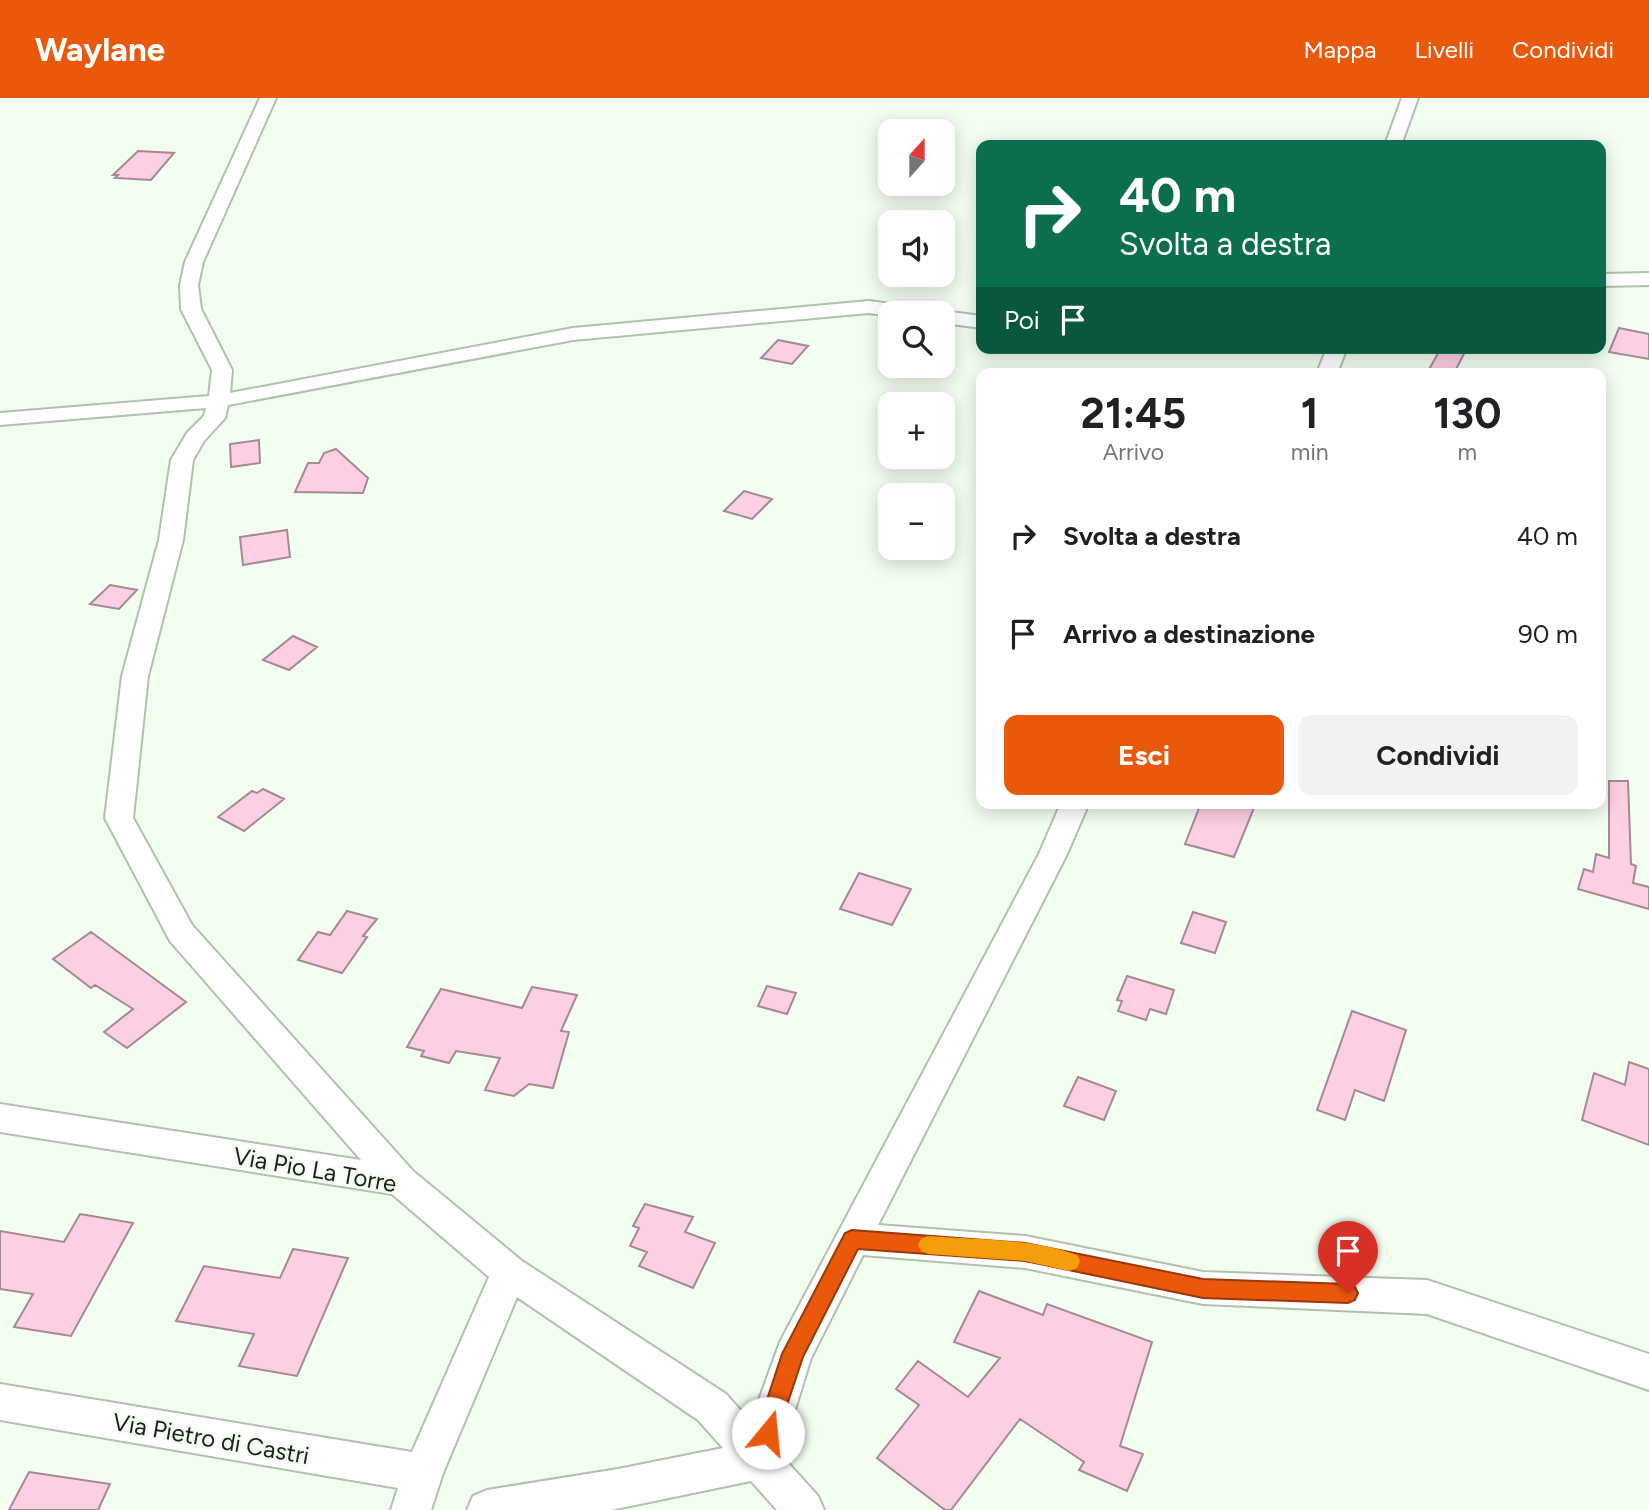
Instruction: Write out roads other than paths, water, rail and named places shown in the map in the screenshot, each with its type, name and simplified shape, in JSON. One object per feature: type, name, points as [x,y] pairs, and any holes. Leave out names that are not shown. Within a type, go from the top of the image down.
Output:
[{"type":"street","points":[[268,98],[194,262],[188,285],[191,309],[222,370],[219,401],[214,418],[195,438],[182,460],[171,540],[135,676],[119,818],[181,933],[401,1181]]},
{"type":"street","points":[[1395,140],[1410,98]]},
{"type":"street","points":[[1606,280],[1649,279]]},
{"type":"street","points":[[0,419],[219,401],[573,334],[878,308]]},
{"type":"street","points":[[955,319],[976,321]]},
{"type":"street","points":[[487,1510],[617,1500],[759,1460],[793,1354],[1053,854],[1072,809]]},
{"type":"street","name":"Via Pio La Torre","points":[[0,1118],[401,1181],[509,1272],[712,1407],[804,1510]]},
{"type":"street","points":[[852,1239],[1025,1252],[1203,1288],[1427,1297],[1649,1373]]},
{"type":"street","points":[[411,1510],[423,1473],[509,1272]]},
{"type":"street","name":"Via Pietro di Castri","points":[[0,1402],[423,1473]]}]
